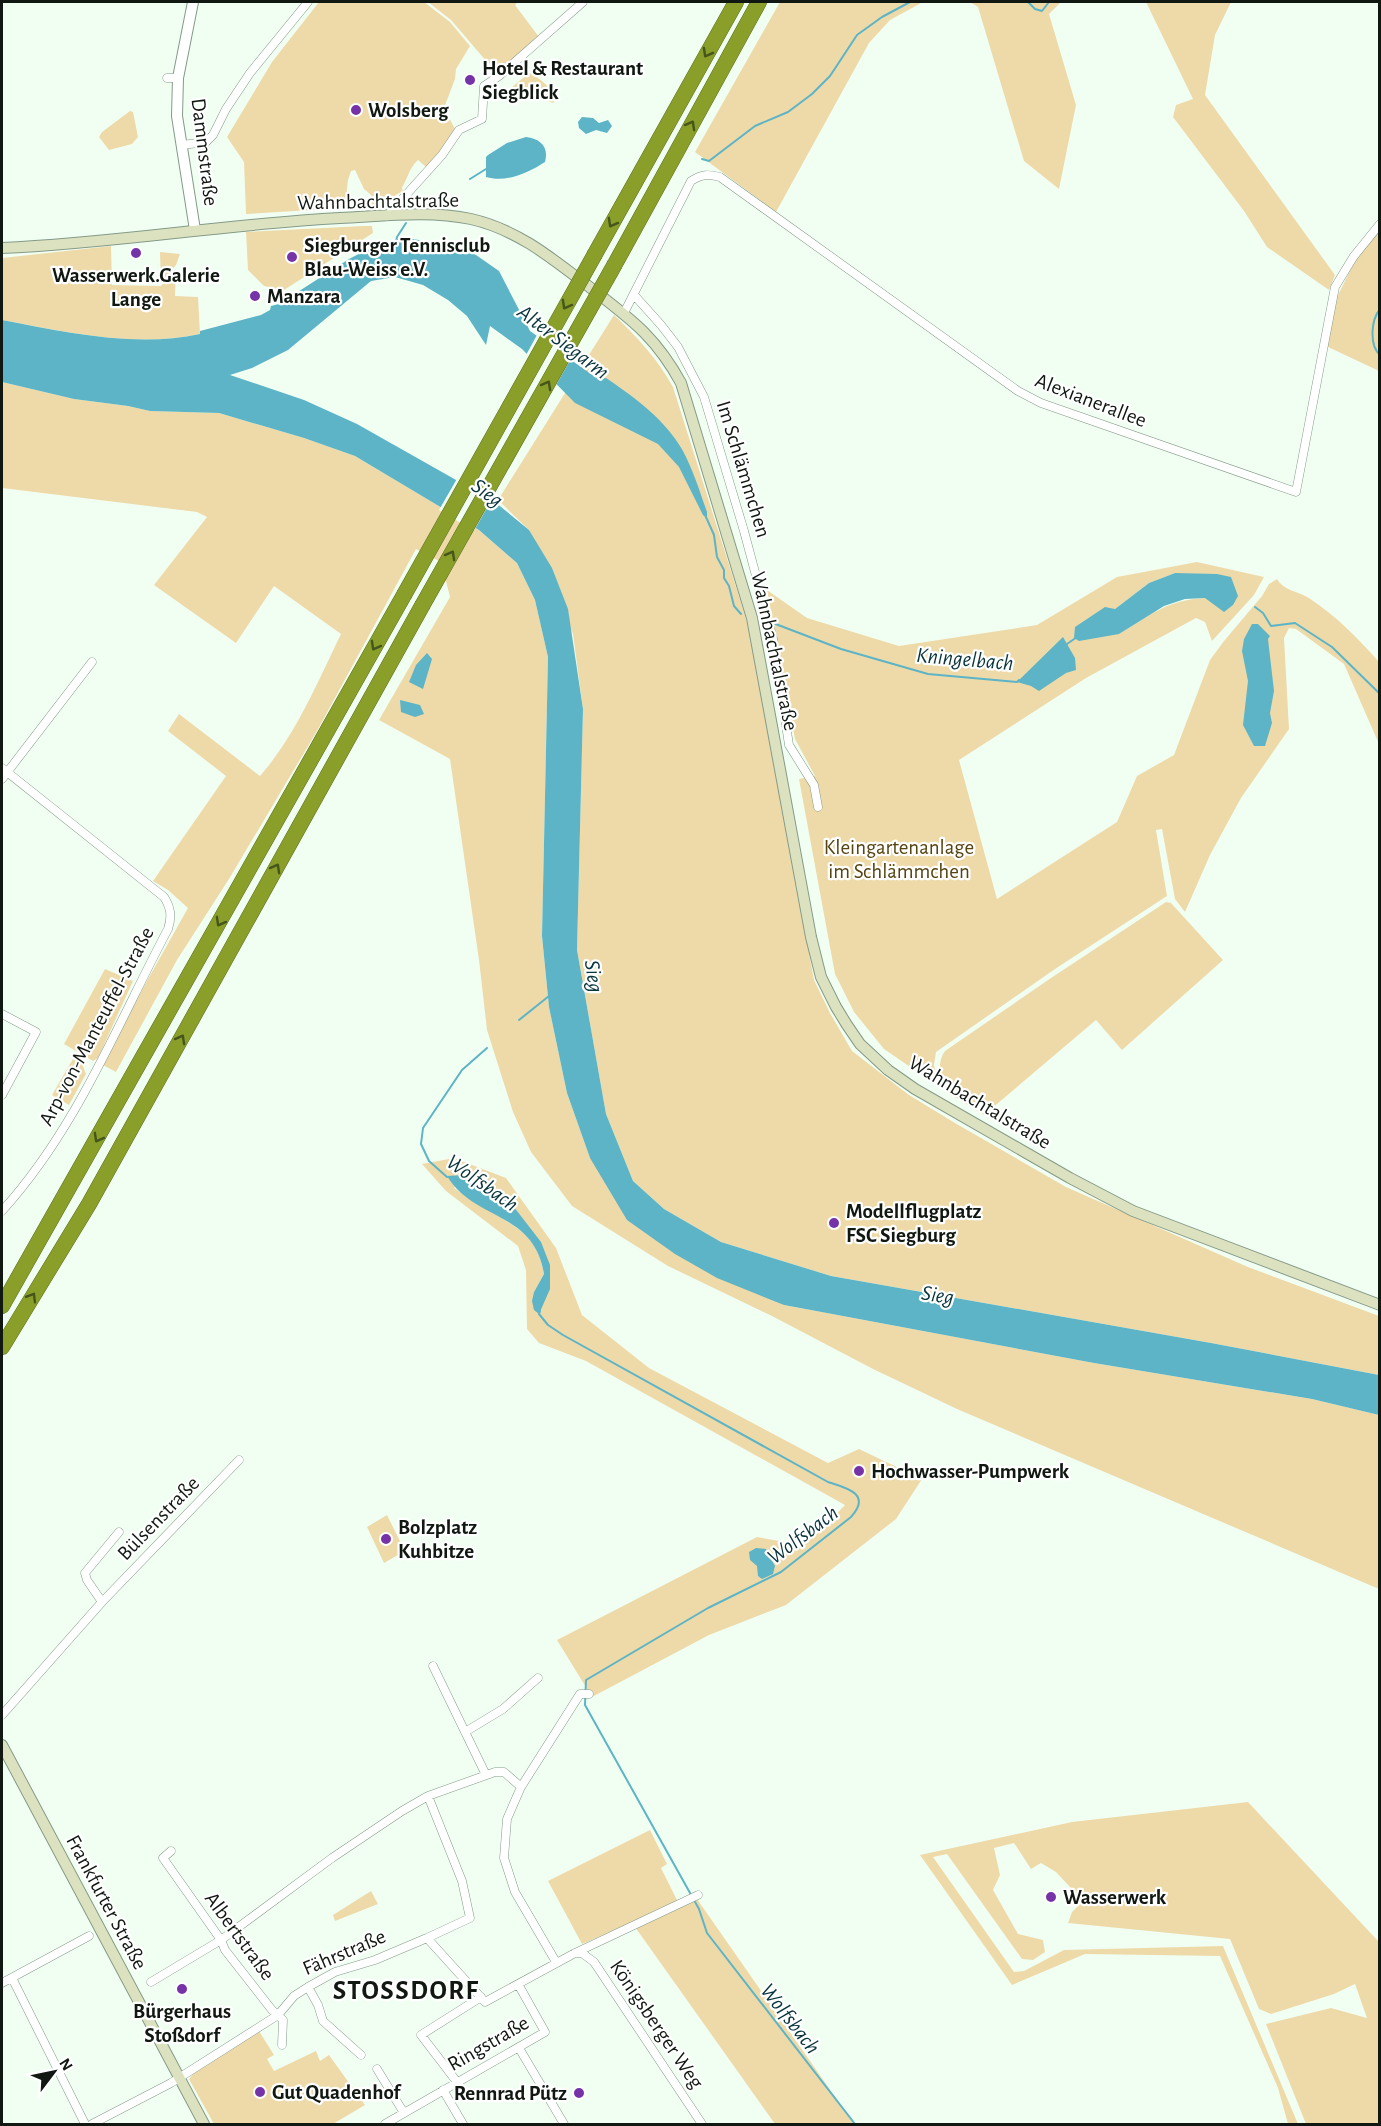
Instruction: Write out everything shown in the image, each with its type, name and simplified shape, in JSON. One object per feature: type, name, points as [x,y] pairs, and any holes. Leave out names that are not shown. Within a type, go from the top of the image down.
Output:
[{"type":"highway","points":[[2,1306],[736,2]]},
{"type":"highway","points":[[2,1347],[89,1204],[759,2]]},
{"type":"main road","name":"Wahnbachtalstraße","points":[[2,248],[55,246],[272,222],[387,216],[450,216],[472,219],[523,238],[624,314],[653,339],[669,360],[681,383],[752,618],[811,937],[821,977],[836,1007],[860,1044],[888,1070],[915,1089],[1070,1178],[1133,1211],[1380,1305]]},
{"type":"main road","name":"Frankfurter Straße","points":[[2,1745],[204,2124]]},
{"type":"street","name":"Dammstraße","points":[[193,2],[173,78],[195,230]]},
{"type":"street","points":[[182,146],[206,141],[213,135],[226,109],[250,73],[308,2]]},
{"type":"street","points":[[387,216],[442,155],[459,130],[482,119],[484,86],[506,70],[583,2]]},
{"type":"street","name":"Alexianerallee","points":[[624,314],[691,181],[700,175],[720,177],[1018,391],[1041,403],[1296,492],[1335,287],[1354,256],[1380,224]]},
{"type":"street","name":"Im Schlämmchen","points":[[635,296],[678,347],[704,397],[773,639],[789,745],[814,785],[818,807]]},
{"type":"street","points":[[2,779],[4,770],[92,662]]},
{"type":"street","name":"Arp-von-Manteuffel-Straße","points":[[2,1211],[42,1162],[66,1125],[99,1067],[171,919],[164,897],[4,770]]},
{"type":"street","points":[[2,1014],[36,1032],[2,1095]]},
{"type":"street","name":"Bülsenstraße","points":[[2,1715],[102,1602],[239,1460]]},
{"type":"street","name":"Bülsenstraße","points":[[102,1602],[87,1580],[85,1573],[119,1532]]},
{"type":"street","points":[[433,1666],[486,1775]]},
{"type":"street","points":[[465,1732],[503,1709],[538,1678]]},
{"type":"street","points":[[556,1962],[515,1892],[504,1858],[507,1819],[521,1787],[580,1694],[589,1694]]},
{"type":"street","points":[[151,1982],[221,1941],[332,1858],[428,1796],[486,1775],[504,1772],[521,1787]]},
{"type":"street","name":"Fährstraße","points":[[92,2124],[159,2090],[278,2015],[294,1996],[334,1972],[375,1960],[470,1918],[462,1881],[428,1796]]},
{"type":"street","name":"Albertstraße","points":[[171,1851],[163,1858],[225,1950],[278,2015]]},
{"type":"street","name":"Königsberger Weg","points":[[556,1962],[698,1895]]},
{"type":"street","points":[[2,1983],[88,1936]]},
{"type":"street","points":[[427,1938],[485,2002],[518,1984]]},
{"type":"street","name":"Königsberger Weg","points":[[575,1953],[582,1953],[594,1962],[702,2124]]},
{"type":"street","name":"Ringstraße","points":[[385,2124],[545,2032],[518,1984],[556,1962]]},
{"type":"street","points":[[12,1978],[85,2124]]},
{"type":"street","points":[[308,1987],[318,2005],[323,2021],[361,2055]]},
{"type":"street","points":[[457,2082],[421,2035],[481,1997]]},
{"type":"street","points":[[278,2015],[283,2024],[282,2045]]},
{"type":"street","points":[[519,2048],[564,2124]]},
{"type":"street","points":[[377,2069],[404,2113]]},
{"type":"street","points":[[443,2090],[463,2124]]},
{"type":"green space","points":[[319,2],[424,2],[450,22],[470,46],[456,69],[455,79],[444,108],[455,129],[439,153],[426,167],[418,160],[415,163],[402,188],[403,191],[380,204],[372,205],[371,195],[364,189],[355,170],[351,171],[348,180],[345,208],[246,214],[244,162],[227,137],[272,62]]},
{"type":"green space","points":[[428,2],[518,2],[515,5],[539,37],[506,66],[496,67],[487,62],[451,20]]},
{"type":"green space","points":[[780,2],[923,2],[890,20],[869,43],[776,212],[695,152]]},
{"type":"green space","points":[[970,2],[1061,2],[1049,14],[1076,105],[1059,189],[1024,161],[978,7]]},
{"type":"green space","points":[[1146,2],[1231,2],[1215,35],[1205,95],[1335,275],[1329,290],[1267,247],[1244,211],[1173,117],[1176,105],[1193,99]]},
{"type":"green space","points":[[529,73],[545,83],[557,97],[553,103],[511,88]]},
{"type":"green space","points":[[130,111],[133,112],[138,137],[132,144],[109,150],[99,137],[102,132]]},
{"type":"green space","name":"Siegburger Tennisclub Blau-Weiss e.V.","points":[[372,226],[373,233],[284,290],[264,286],[248,270],[246,232]]},
{"type":"green space","points":[[1379,228],[1379,371],[1326,346],[1334,303],[1357,257]]},
{"type":"green space","points":[[111,246],[112,285],[161,286],[176,269],[175,296],[198,297],[200,334],[175,338],[125,339],[100,337],[2,320],[2,258]]},
{"type":"green space","points":[[160,252],[180,254],[176,265],[161,283]]},
{"type":"green space","points":[[614,315],[646,348],[673,387],[748,625],[814,980],[852,1051],[909,1095],[1066,1187],[1248,1267],[1379,1316],[1379,1375],[831,1276],[721,1242],[664,1209],[633,1181],[606,1114],[577,950],[583,709],[573,634],[529,530],[498,500]]},
{"type":"green space","points":[[2,382],[74,399],[150,411],[219,413],[304,438],[355,456],[479,530],[517,563],[535,600],[548,657],[542,936],[549,1007],[567,1093],[590,1158],[784,1305],[1094,1363],[1312,1399],[1379,1415],[1379,1589],[957,1409],[668,1266],[572,1206],[531,1152],[513,1112],[487,1030],[450,759],[379,720],[450,597],[441,562],[416,549],[317,731],[229,879],[177,960],[116,1072],[103,1065],[188,908],[168,890],[153,881],[226,776],[168,731],[179,714],[260,776],[295,726],[341,634],[274,586],[236,643],[154,585],[207,517],[197,512],[2,488]]},
{"type":"green space","name":"Kleingartenanlage im Schlämmchen","points":[[1197,562],[1264,577],[1254,595],[1212,641],[1205,622],[1196,618],[1086,678],[959,760],[997,899],[1117,822],[1137,776],[1174,755],[1210,660],[1262,596],[1269,584],[1277,579],[1283,586],[1309,598],[1328,612],[1379,662],[1379,744],[1344,664],[1296,629],[1289,628],[1284,638],[1289,729],[1241,798],[1210,855],[1185,912],[1175,899],[1162,829],[1156,830],[1167,896],[1055,969],[936,1052],[934,1065],[938,1086],[884,1049],[854,1012],[835,974],[799,779],[815,776],[795,739],[767,590],[807,618],[899,646],[1037,625],[1117,577]],"holes":[[[1175,573],[1205,598],[1169,605],[1119,634],[1115,609],[1149,583]]]},
{"type":"green space","points":[[1166,902],[1171,903],[1223,960],[1122,1050],[1096,1020],[984,1115],[945,1091],[940,1065],[945,1051]]},
{"type":"green space","points":[[105,969],[133,981],[98,1058],[93,1061],[64,1044]]},
{"type":"green space","points":[[74,1057],[81,1061],[86,1074],[69,1105],[52,1095]]},
{"type":"green space","points":[[454,1158],[506,1178],[556,1248],[582,1315],[649,1368],[828,1463],[859,1449],[922,1479],[896,1519],[786,1605],[709,1635],[592,1697],[557,1640],[757,1537],[791,1543],[815,1536],[845,1505],[586,1361],[539,1343],[527,1329],[526,1270],[518,1246],[446,1191],[422,1164]],"holes":[[[463,1175],[494,1187],[507,1198],[540,1242],[550,1288],[541,1305],[534,1292],[544,1274],[538,1252],[528,1237],[454,1188]]]},
{"type":"green space","name":"Bolzplatz Kuhbitze","points":[[387,1515],[405,1551],[384,1563],[367,1527]]},
{"type":"green space","points":[[1248,1802],[1379,1942],[1379,2124],[1306,2124],[1266,2024],[1331,2008],[1367,2018],[1355,1984],[1334,1994],[1271,2014],[1259,2009],[1230,1939],[1068,1923],[1072,1912],[1083,1901],[1056,1872],[1041,1863],[1031,1869],[1014,1843],[994,1848],[1000,1875],[993,1890],[1018,1934],[1043,1940],[1045,1952],[1033,1960],[1022,1959],[947,1854],[933,1857],[1014,1972],[1024,1971],[1064,1950],[1223,1946],[1298,2124],[1288,2124],[1278,2088],[1220,1956],[1085,1954],[1012,1985],[920,1855],[1072,1822]]},
{"type":"green space","points":[[650,1830],[667,1864],[661,1868],[678,1902],[582,1944],[548,1881]]},
{"type":"green space","points":[[371,1891],[378,1904],[335,1921],[333,1915]]},
{"type":"green space","points":[[697,1899],[854,2124],[775,2124],[635,1927]]},
{"type":"green space","points":[[259,2031],[274,2055],[267,2059],[274,2071],[316,2051],[320,2061],[329,2055],[365,2105],[333,2124],[214,2124],[189,2079],[193,2074]]},
{"type":"water","points":[[582,117],[593,118],[599,123],[608,120],[612,126],[607,133],[596,130],[586,134],[579,128],[578,122]]},
{"type":"water","points":[[526,137],[543,145],[546,152],[545,162],[517,176],[501,179],[486,177],[486,157],[488,155],[507,143]]},
{"type":"water","points":[[404,238],[449,244],[476,255],[499,271],[530,331],[598,379],[606,378],[617,385],[649,410],[668,429],[687,458],[707,512],[707,519],[679,467],[658,444],[575,403],[522,349],[490,326],[486,345],[467,316],[448,300],[423,285],[395,277],[371,281],[288,350],[252,368],[230,375],[304,400],[357,424],[495,502],[529,530],[552,568],[568,609],[583,709],[577,950],[606,1114],[633,1181],[664,1209],[721,1242],[831,1276],[1379,1375],[1379,1415],[1312,1399],[1094,1363],[784,1305],[717,1278],[675,1254],[627,1220],[590,1158],[567,1093],[549,1007],[542,936],[548,657],[535,600],[517,563],[479,530],[355,456],[304,438],[219,413],[150,411],[74,399],[2,382],[2,320],[100,337],[126,339],[176,338],[200,334],[200,331],[261,315],[270,310],[271,306],[279,304],[349,259],[378,244]]},
{"type":"water","points":[[1175,573],[1217,574],[1231,577],[1238,596],[1233,605],[1224,612],[1205,598],[1185,599],[1164,606],[1119,634],[1079,641],[1074,638],[1075,627],[1105,607],[1115,609],[1149,583]]},
{"type":"water","points":[[1252,624],[1258,624],[1270,636],[1268,639],[1274,691],[1270,713],[1272,723],[1265,746],[1254,746],[1243,725],[1248,681],[1242,651],[1244,639]]},
{"type":"water","points":[[1063,637],[1075,658],[1076,670],[1066,673],[1039,691],[1017,682]]},
{"type":"water","points":[[427,653],[432,659],[423,689],[409,682],[416,665]]},
{"type":"water","points":[[400,700],[420,705],[424,714],[415,717],[401,712]]},
{"type":"water","points":[[463,1175],[494,1187],[507,1198],[541,1242],[550,1265],[550,1289],[539,1314],[534,1310],[532,1301],[534,1292],[544,1274],[538,1254],[528,1238],[516,1227],[472,1201],[459,1191],[447,1176]]},
{"type":"water","points":[[756,1548],[766,1549],[775,1566],[773,1574],[762,1579],[758,1576],[757,1566],[750,1560],[749,1552]]},
{"type":"pier","points":[[538,333],[572,357],[555,387],[525,357]]},
{"type":"pier","points":[[458,477],[493,497],[474,531],[439,510]]},
{"type":"waterway","points":[[702,159],[709,161],[755,126],[788,112],[812,94],[830,76],[857,35],[882,17],[910,2]]},
{"type":"waterway","points":[[1028,2],[1035,9],[1042,11],[1049,2]]},
{"type":"waterway","points":[[470,179],[486,169]]},
{"type":"waterway","points":[[396,242],[406,223]]},
{"type":"waterway","points":[[1380,309],[1372,332],[1376,351],[1380,355]]},
{"type":"waterway","name":"Kningelbach","points":[[706,517],[714,535],[717,557],[724,570],[724,578],[729,586],[734,606],[741,614]]},
{"type":"waterway","name":"Kningelbach","points":[[1255,607],[1263,613],[1271,626],[1295,623],[1332,647],[1380,694]]},
{"type":"waterway","name":"Kningelbach","points":[[773,623],[841,649],[928,674],[1017,682],[1019,680]]},
{"type":"waterway","name":"Kningelbach","points":[[1067,644],[1077,637]]},
{"type":"waterway","name":"Wolfsbach","points":[[519,1020],[549,996]]},
{"type":"waterway","name":"Wolfsbach","points":[[447,1177],[429,1161],[421,1144],[423,1128],[462,1070],[487,1048]]},
{"type":"waterway","name":"Wolfsbach","points":[[540,1311],[539,1314],[548,1325],[563,1335],[828,1482],[849,1490],[858,1497],[857,1509],[851,1517],[781,1572],[708,1608],[586,1680],[585,1705],[699,1909],[707,1933],[855,2124]]},
{"type":"place","name":"Hotel & Restaurant Siegblick","points":[[470,80]]},
{"type":"place","name":"Wolsberg","points":[[356,110]]},
{"type":"place","name":"Wasserwerk.Galerie Lange","points":[[136,253]]},
{"type":"place","name":"Siegburger Tennisclub Blau-Weiss e.V.","points":[[292,257]]},
{"type":"place","name":"Manzara","points":[[255,296]]},
{"type":"place","name":"Modellflugplatz FSC Siegburg","points":[[834,1223]]},
{"type":"place","name":"Hochwasser-Pumpwerk","points":[[859,1471]]},
{"type":"place","name":"Bolzplatz Kuhbitze","points":[[386,1539]]},
{"type":"place","name":"Wasserwerk","points":[[1051,1897]]},
{"type":"place","name":"Bürgerhaus Stoßdorf","points":[[182,1989]]},
{"type":"place","name":"Gut Quadenhof","points":[[260,2092]]},
{"type":"place","name":"Rennrad Pütz","points":[[579,2093]]},
{"type":"district","name":"STOSSDORF","points":[[406,1990]]},
{"type":"water label","name":"Alter Siegarm","points":[[564,341]]},
{"type":"water label","name":"Sieg","points":[[488,492]]},
{"type":"water label","name":"Sieg","points":[[595,976]]},
{"type":"water label","name":"Sieg","points":[[938,1294]]}]
